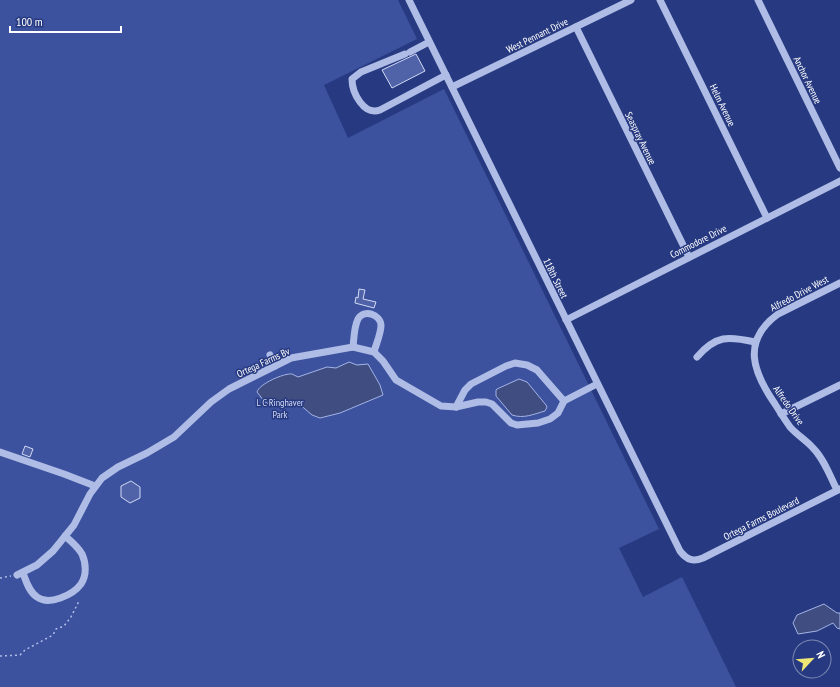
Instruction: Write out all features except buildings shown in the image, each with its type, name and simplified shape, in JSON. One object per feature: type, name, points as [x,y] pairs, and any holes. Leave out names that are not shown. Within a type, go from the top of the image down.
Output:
[{"type":"street","name":"118th Street","points":[[409,0],[680,551],[690,560]]},
{"type":"street","name":"West Pennant Drive","points":[[452,87],[631,0]]},
{"type":"street","name":"Helm Avenue","points":[[660,0],[767,218]]},
{"type":"street","name":"Anchor Avenue","points":[[758,0],[840,168]]},
{"type":"street","name":"Seaspray Avenue","points":[[576,27],[688,258]]},
{"type":"street","points":[[429,42],[361,72],[352,79],[352,84],[360,103],[374,112],[446,75]]},
{"type":"street","name":"Commodore Drive","points":[[566,320],[840,181]]},
{"type":"street","name":"Alfredo Drive West","points":[[755,342],[758,334],[769,320],[840,283]]},
{"type":"street","points":[[353,347],[358,319],[362,315],[366,314],[376,316],[380,320],[381,327],[374,352],[383,361],[396,380],[440,406],[456,407],[478,402],[492,404],[511,423],[522,426],[550,419],[558,413],[564,401],[597,384]]},
{"type":"street","points":[[697,357],[706,346],[718,340],[738,338],[755,342]]},
{"type":"street","name":"Alfredo Drive","points":[[755,342],[755,365],[759,377],[768,394],[791,428],[813,448],[820,457],[839,490]]},
{"type":"street","name":"Ortega Farms Bv","points":[[20,574],[46,558],[77,521],[90,494],[102,478],[118,467],[147,453],[174,437],[220,395],[238,384],[291,358],[353,347],[374,352]]},
{"type":"street","points":[[270,355],[275,366]]},
{"type":"street","points":[[456,407],[468,387],[506,366],[515,363],[527,365],[537,370],[564,401]]},
{"type":"street","points":[[781,414],[840,385]]},
{"type":"street","points":[[0,452],[96,486]]},
{"type":"street","name":"Ortega Farms Boulevard","points":[[690,560],[696,561],[703,558],[839,490]]},
{"type":"street","points":[[20,574],[32,592],[40,599],[48,600],[57,598],[78,587],[82,582],[85,572],[85,562],[77,547],[64,536]]},
{"type":"path","points":[[0,578],[20,574]]},
{"type":"path","points":[[0,656],[20,654],[52,635],[56,629],[64,626],[80,602]]},
{"type":"green space","name":"L C Ringhaver Park","points":[[0,0],[398,0],[417,39],[324,85],[348,138],[444,89],[659,529],[619,548],[643,597],[682,577],[736,687],[0,687]]},
{"type":"shaded area","points":[[349,362],[357,365],[368,364],[380,385],[383,395],[340,413],[320,418],[312,415],[298,403],[291,402],[273,407],[264,401],[257,392],[262,386],[283,375],[292,374],[298,377],[327,367],[336,368]]},
{"type":"shaded area","points":[[519,379],[527,382],[546,405],[547,407],[545,411],[525,416],[512,415],[496,396],[497,389]]},
{"type":"shaded area","points":[[824,604],[837,613],[840,613],[840,629],[833,623],[817,631],[798,634],[793,623],[797,615]]}]
